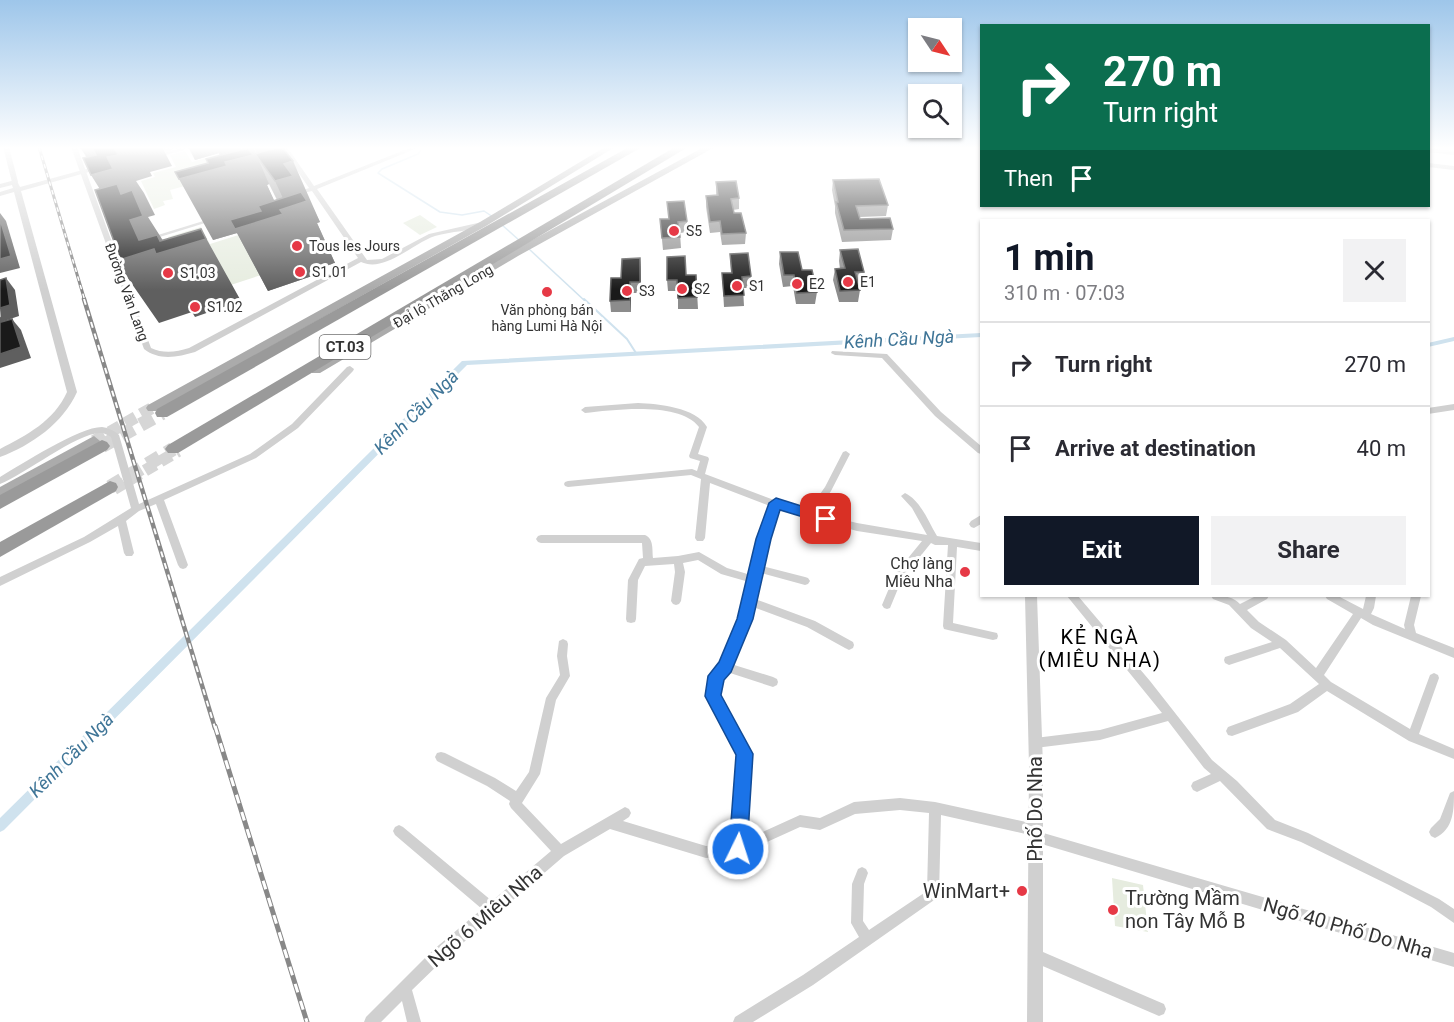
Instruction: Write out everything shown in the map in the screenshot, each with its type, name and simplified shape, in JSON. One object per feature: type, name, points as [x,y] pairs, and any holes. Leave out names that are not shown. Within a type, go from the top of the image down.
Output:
[{"type":"highway","name":"CT.03","points":[[157,411],[488,224],[545,195]]},
{"type":"highway","name":"CT.03","points":[[176,450],[605,195]]},
{"type":"highway","points":[[0,503],[98,443]]},
{"type":"highway","points":[[0,550],[112,488]]},
{"type":"main road","points":[[508,214],[538,195]]},
{"type":"main road","points":[[534,238],[618,195]]},
{"type":"main road","points":[[157,411],[454,240],[488,224]]},
{"type":"main road","points":[[0,493],[98,443]]},
{"type":"main road","points":[[0,556],[112,488]]},
{"type":"street","points":[[0,453],[50,423],[65,407],[72,392],[18,195]]},
{"type":"street","name":"Đường Văn Lang","points":[[91,195],[148,349],[157,354],[183,353],[201,345],[362,259]]},
{"type":"street","points":[[290,196],[294,195]]},
{"type":"street","points":[[318,195],[362,259],[369,263],[382,261],[438,234],[488,224]]},
{"type":"street","points":[[140,241],[224,216]]},
{"type":"street","points":[[438,234],[447,234],[454,240]]},
{"type":"street","points":[[111,250],[120,247]]},
{"type":"street","points":[[835,353],[884,356],[938,414],[980,450]]},
{"type":"street","points":[[0,582],[121,520],[136,509],[253,456],[296,426],[350,369]]},
{"type":"street","points":[[585,410],[654,406],[676,411],[697,420],[703,427],[693,456],[705,459],[700,538]]},
{"type":"street","points":[[1430,411],[1454,406]]},
{"type":"street","points":[[0,481],[81,437],[99,430],[106,430],[115,435],[136,509]]},
{"type":"street","points":[[810,515],[828,489],[846,454]]},
{"type":"street","points":[[568,484],[692,472],[810,515],[857,528],[980,547]]},
{"type":"street","points":[[905,496],[915,506],[932,541]]},
{"type":"street","points":[[159,499],[183,565]]},
{"type":"street","points":[[610,823],[706,852],[738,849],[745,754],[713,696],[716,676],[725,667],[745,619],[776,503]]},
{"type":"street","points":[[121,520],[129,553]]},
{"type":"street","points":[[540,540],[645,539],[648,561]]},
{"type":"street","points":[[887,605],[898,578],[932,541]]},
{"type":"street","points":[[953,543],[948,626],[993,636]]},
{"type":"street","points":[[631,619],[633,580],[642,562],[699,556],[724,571],[754,580]]},
{"type":"street","points":[[676,601],[680,572],[678,560]]},
{"type":"street","points":[[757,568],[806,581]]},
{"type":"street","name":"Phố Do Nha","points":[[1031,597],[1035,743],[1035,1022]]},
{"type":"street","points":[[1073,597],[1171,715],[1192,745],[1271,825],[1304,837],[1393,881],[1435,903],[1454,917]]},
{"type":"street","points":[[1219,597],[1232,602],[1255,626],[1282,643],[1327,685],[1413,737],[1454,754]]},
{"type":"street","points":[[1240,609],[1262,597]]},
{"type":"street","points":[[1332,597],[1412,636],[1454,653]]},
{"type":"street","points":[[1317,676],[1362,613],[1370,597]]},
{"type":"street","points":[[1412,636],[1409,625],[1416,597]]},
{"type":"street","points":[[749,601],[811,624],[849,645]]},
{"type":"street","points":[[1228,660],[1282,643]]},
{"type":"street","points":[[560,852],[515,804],[534,774],[551,698],[565,676],[563,644]]},
{"type":"street","points":[[725,667],[773,682]]},
{"type":"street","points":[[1413,737],[1434,678]]},
{"type":"street","points":[[1232,731],[1294,708],[1327,685]]},
{"type":"street","points":[[1035,743],[1100,735],[1171,715]]},
{"type":"street","points":[[441,757],[491,782],[518,799]]},
{"type":"street","points":[[1197,786],[1220,775]]},
{"type":"street","points":[[1435,832],[1445,823],[1454,797]]},
{"type":"street","name":"Ngõ 40 Phố Do Nha","points":[[738,849],[800,821],[820,824],[854,808],[900,804],[935,808],[1035,833],[1454,960]]},
{"type":"street","points":[[740,1022],[808,980],[933,894],[935,808]]},
{"type":"street","name":"Ngõ 6 Miêu Nha","points":[[371,1022],[438,955],[560,852],[625,813]]},
{"type":"street","points":[[399,831],[492,909]]},
{"type":"street","points":[[862,873],[858,884],[857,922],[868,939]]},
{"type":"street","points":[[1036,956],[1159,1009]]},
{"type":"street","points":[[405,987],[414,1022]]},
{"type":"shaded area","points":[[147,195],[172,195],[173,199],[163,201],[165,205],[154,209]]},
{"type":"shaded area","points":[[420,215],[437,227],[420,235],[403,223]]},
{"type":"shaded area","points":[[277,223],[304,261],[194,297],[168,237],[201,227],[210,244]]},
{"type":"shaded area","points":[[1112,878],[1143,885],[1148,932],[1115,926]]},
{"type":"building","points":[[97,195],[134,195],[143,216],[130,220],[139,240],[157,235],[160,241],[201,229],[206,239],[156,254],[154,249],[116,261],[112,248],[116,247]]},
{"type":"building","points":[[293,195],[303,195],[307,201],[280,210],[283,214],[235,229],[230,220],[261,211],[258,206]]},
{"type":"building","points":[[738,195],[739,198],[731,199],[734,213],[741,213],[746,233],[722,234],[720,221],[710,222],[706,196]]},
{"type":"building","points":[[836,195],[884,195],[888,205],[856,206],[860,219],[890,218],[893,229],[844,230],[836,202],[838,202]]},
{"type":"building","points":[[684,201],[687,221],[678,222],[680,237],[662,238],[660,219],[669,219],[667,202]]},
{"type":"building","points":[[0,219],[11,256],[0,259]]},
{"type":"building","points":[[858,249],[864,272],[855,272],[860,290],[840,291],[835,269],[845,268],[840,250]]},
{"type":"building","points":[[780,252],[798,252],[802,270],[812,270],[817,292],[797,293],[794,275],[784,275]]},
{"type":"building","points":[[748,253],[751,276],[742,277],[744,295],[724,296],[722,273],[732,273],[730,254]]},
{"type":"building","points":[[685,256],[686,275],[696,275],[697,297],[678,298],[677,280],[667,280],[667,257]]},
{"type":"building","points":[[640,258],[640,282],[630,282],[630,300],[610,301],[611,278],[621,278],[622,259]]},
{"type":"building","points":[[6,278],[10,305],[0,308],[0,280]]},
{"type":"building","points":[[0,317],[1,322],[12,319],[21,347],[0,354]]},
{"type":"waterway","points":[[412,195],[440,212],[462,215],[484,211],[493,217]]},
{"type":"waterway","points":[[502,225],[520,241]]},
{"type":"waterway","points":[[529,249],[585,301]]},
{"type":"waterway","points":[[584,299],[627,339],[636,353]]},
{"type":"waterway","name":"Kênh Cầu Ngà","points":[[0,826],[465,363],[980,335]]},
{"type":"waterway","name":"Kênh Cầu Ngà","points":[[1430,345],[1454,339]]},
{"type":"tunnel","points":[[94,441],[152,408]]},
{"type":"tunnel","points":[[102,446],[162,413]]},
{"type":"tunnel","points":[[110,487],[173,449]]},
{"type":"tunnel","points":[[114,489],[178,451]]},
{"type":"railway","points":[[53,195],[85,301]]},
{"type":"railway","points":[[84,299],[215,728]]},
{"type":"railway","points":[[215,726],[307,1022]]},
{"type":"place","name":"S5","points":[[674,231]]},
{"type":"place","name":"Tous les Jours","points":[[297,246]]},
{"type":"place","name":"S1.01","points":[[300,272]]},
{"type":"place","name":"S1.03","points":[[168,273]]},
{"type":"place","name":"E1","points":[[848,282]]},
{"type":"place","name":"E2","points":[[797,284]]},
{"type":"place","name":"S1","points":[[737,286]]},
{"type":"place","name":"S2","points":[[682,289]]},
{"type":"place","name":"S3","points":[[627,291]]},
{"type":"place","name":"Văn phòng bán hàng Lumi Hà Nội","points":[[547,292]]},
{"type":"place","name":"S1.02","points":[[195,307]]},
{"type":"place","name":"Chợ làng Miêu Nha","points":[[965,572]]},
{"type":"place","name":"WinMart+","points":[[1022,891]]},
{"type":"place","name":"Trường Mầm non Tây Mỗ B","points":[[1113,910]]},
{"type":"district","name":"KẺ NGÀ (MIÊU NHA)","points":[[1100,648]]},
{"type":"route","points":[[738,849],[745,754],[713,696],[716,676],[725,667],[745,619],[764,539],[776,503],[784,508],[826,519]]}]
